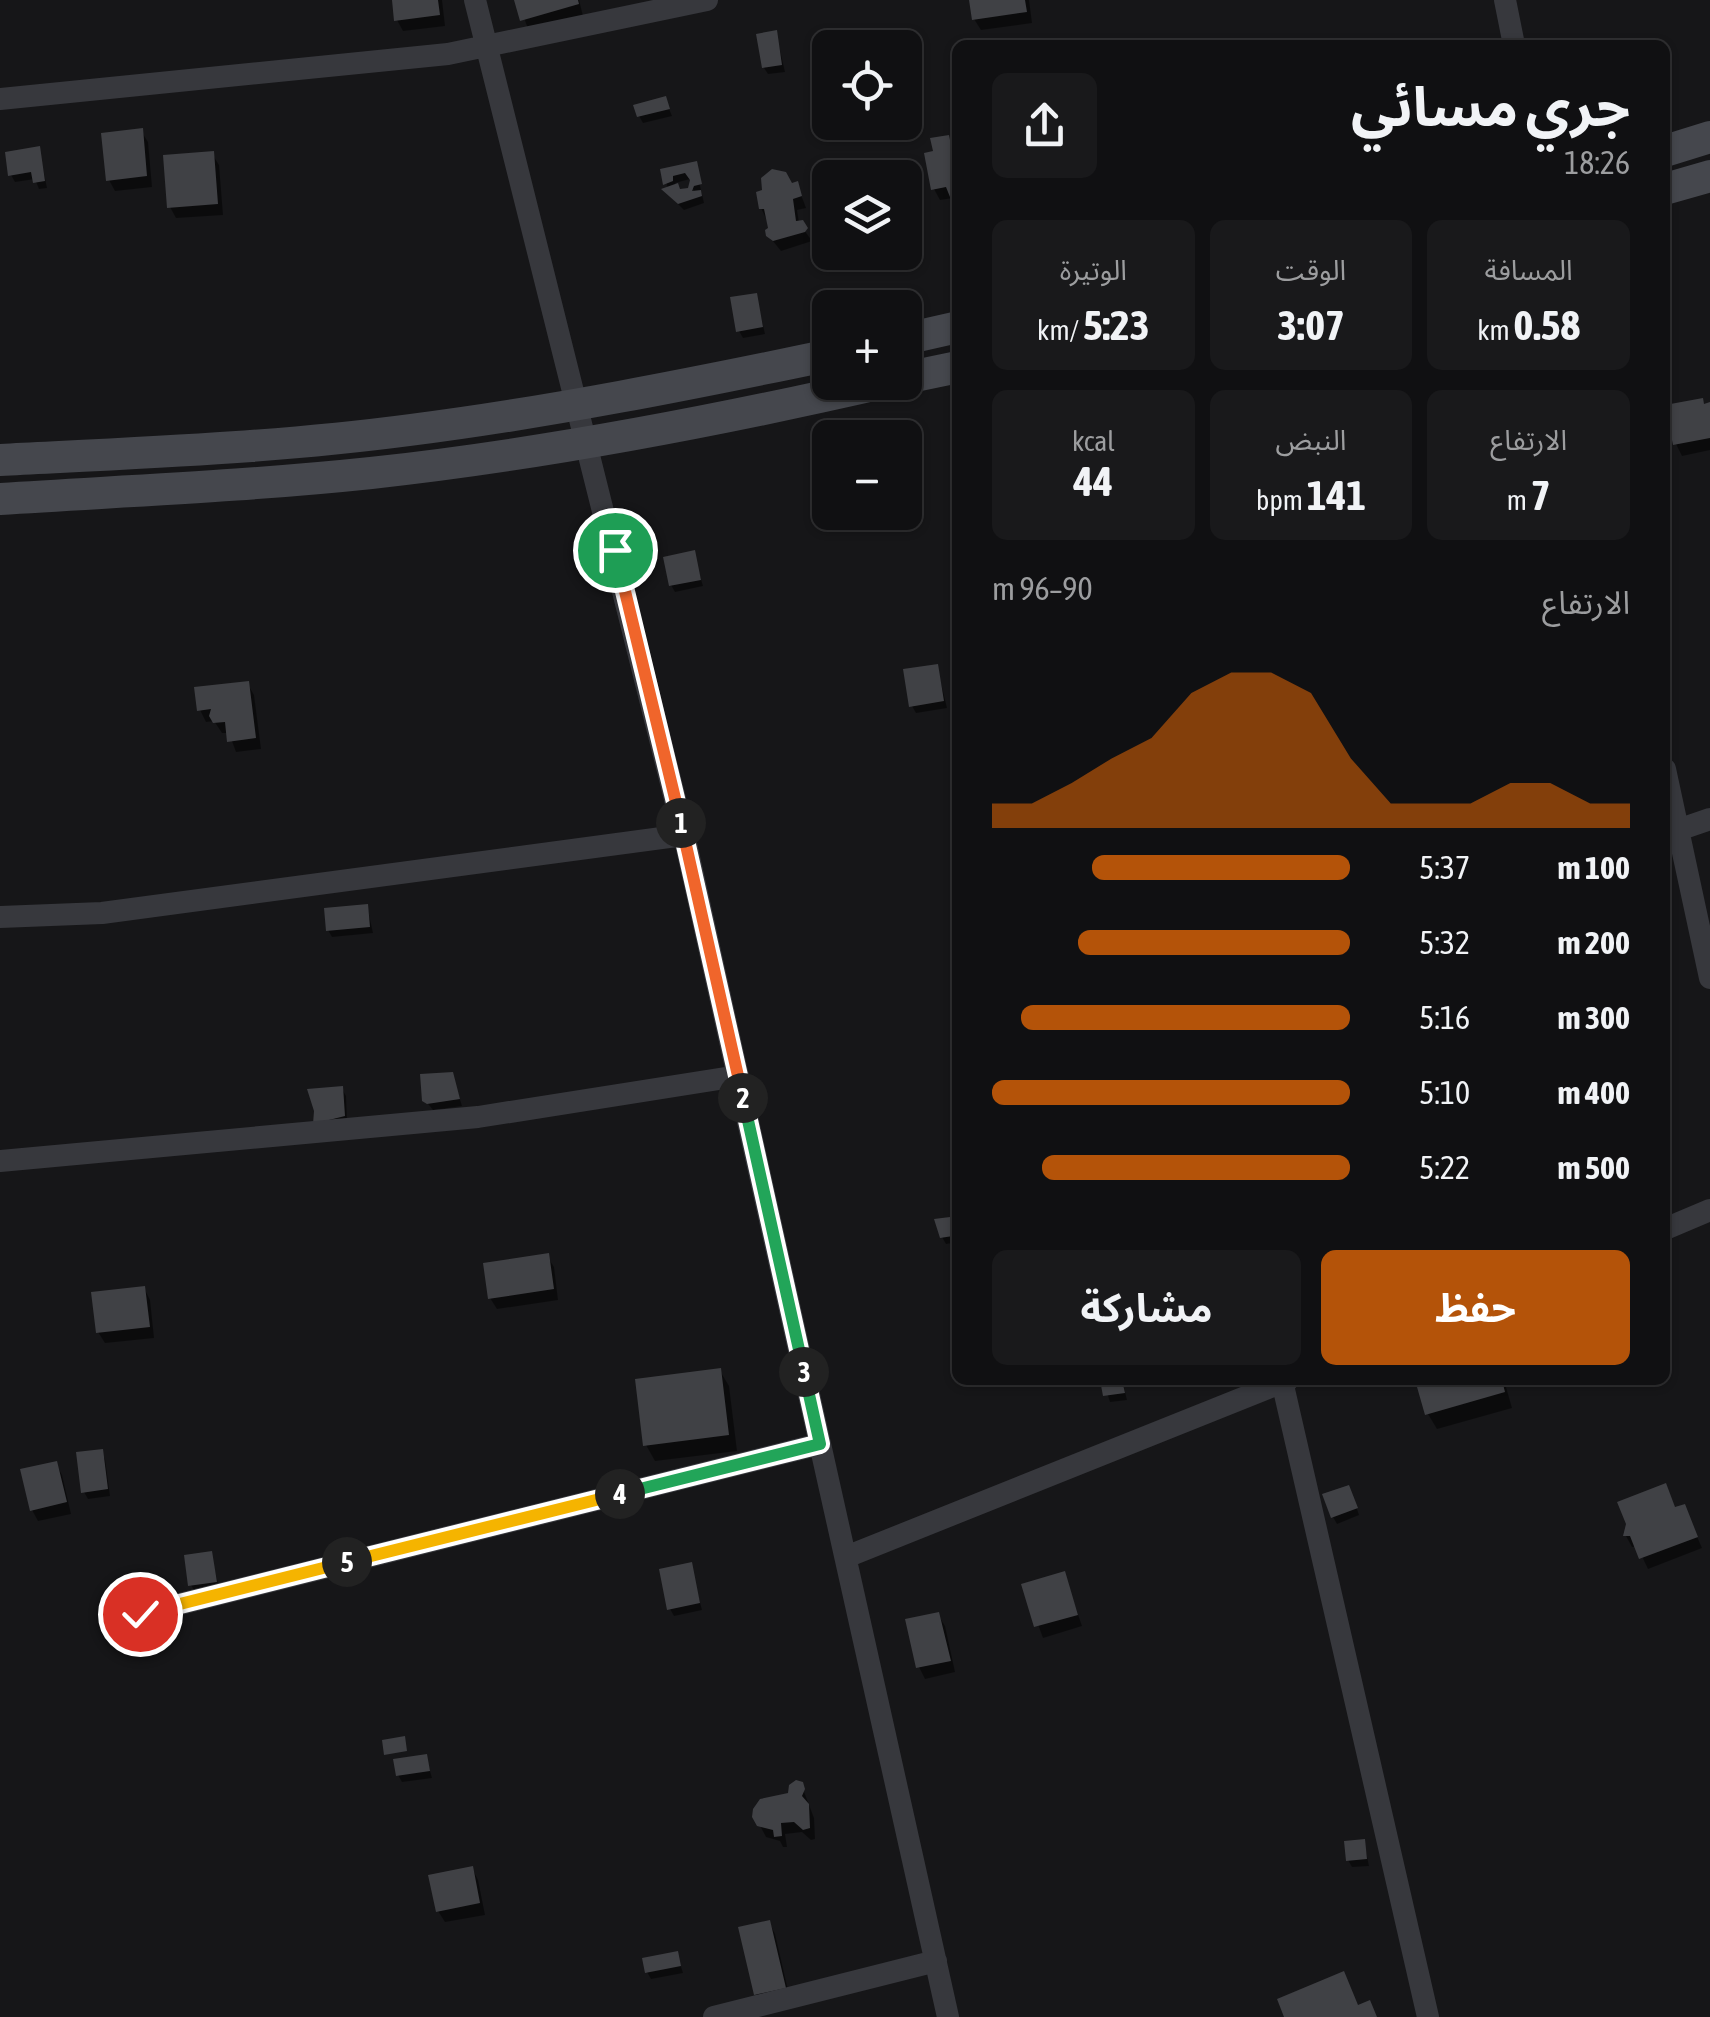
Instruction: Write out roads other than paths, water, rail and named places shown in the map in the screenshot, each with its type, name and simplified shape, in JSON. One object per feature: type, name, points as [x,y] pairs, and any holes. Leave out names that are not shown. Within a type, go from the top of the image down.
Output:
[{"type":"main road","points":[[1670,149],[1710,137]]},
{"type":"main road","points":[[1670,188],[1710,176]]},
{"type":"main road","points":[[922,335],[952,328]]},
{"type":"main road","points":[[0,460],[322,440],[577,405],[812,359]]},
{"type":"main road","points":[[922,374],[952,367]]},
{"type":"main road","points":[[0,499],[299,480],[444,464],[587,443],[812,397]]},
{"type":"street","points":[[476,0],[684,835],[948,2017]]},
{"type":"street","points":[[0,98],[448,54],[707,0]]},
{"type":"street","points":[[1505,0],[1513,40]]},
{"type":"street","points":[[1670,792],[1710,978]]},
{"type":"street","points":[[1678,830],[1710,819]]},
{"type":"street","points":[[0,916],[102,912],[684,835]]},
{"type":"street","points":[[0,1162],[478,1117],[738,1076]]},
{"type":"street","points":[[1670,1228],[1710,1210]]},
{"type":"street","points":[[846,1557],[1275,1385]]},
{"type":"street","points":[[1286,1385],[1428,2017]]},
{"type":"street","points":[[140,1614],[820,1444]]},
{"type":"street","points":[[714,2017],[936,1961]]}]
